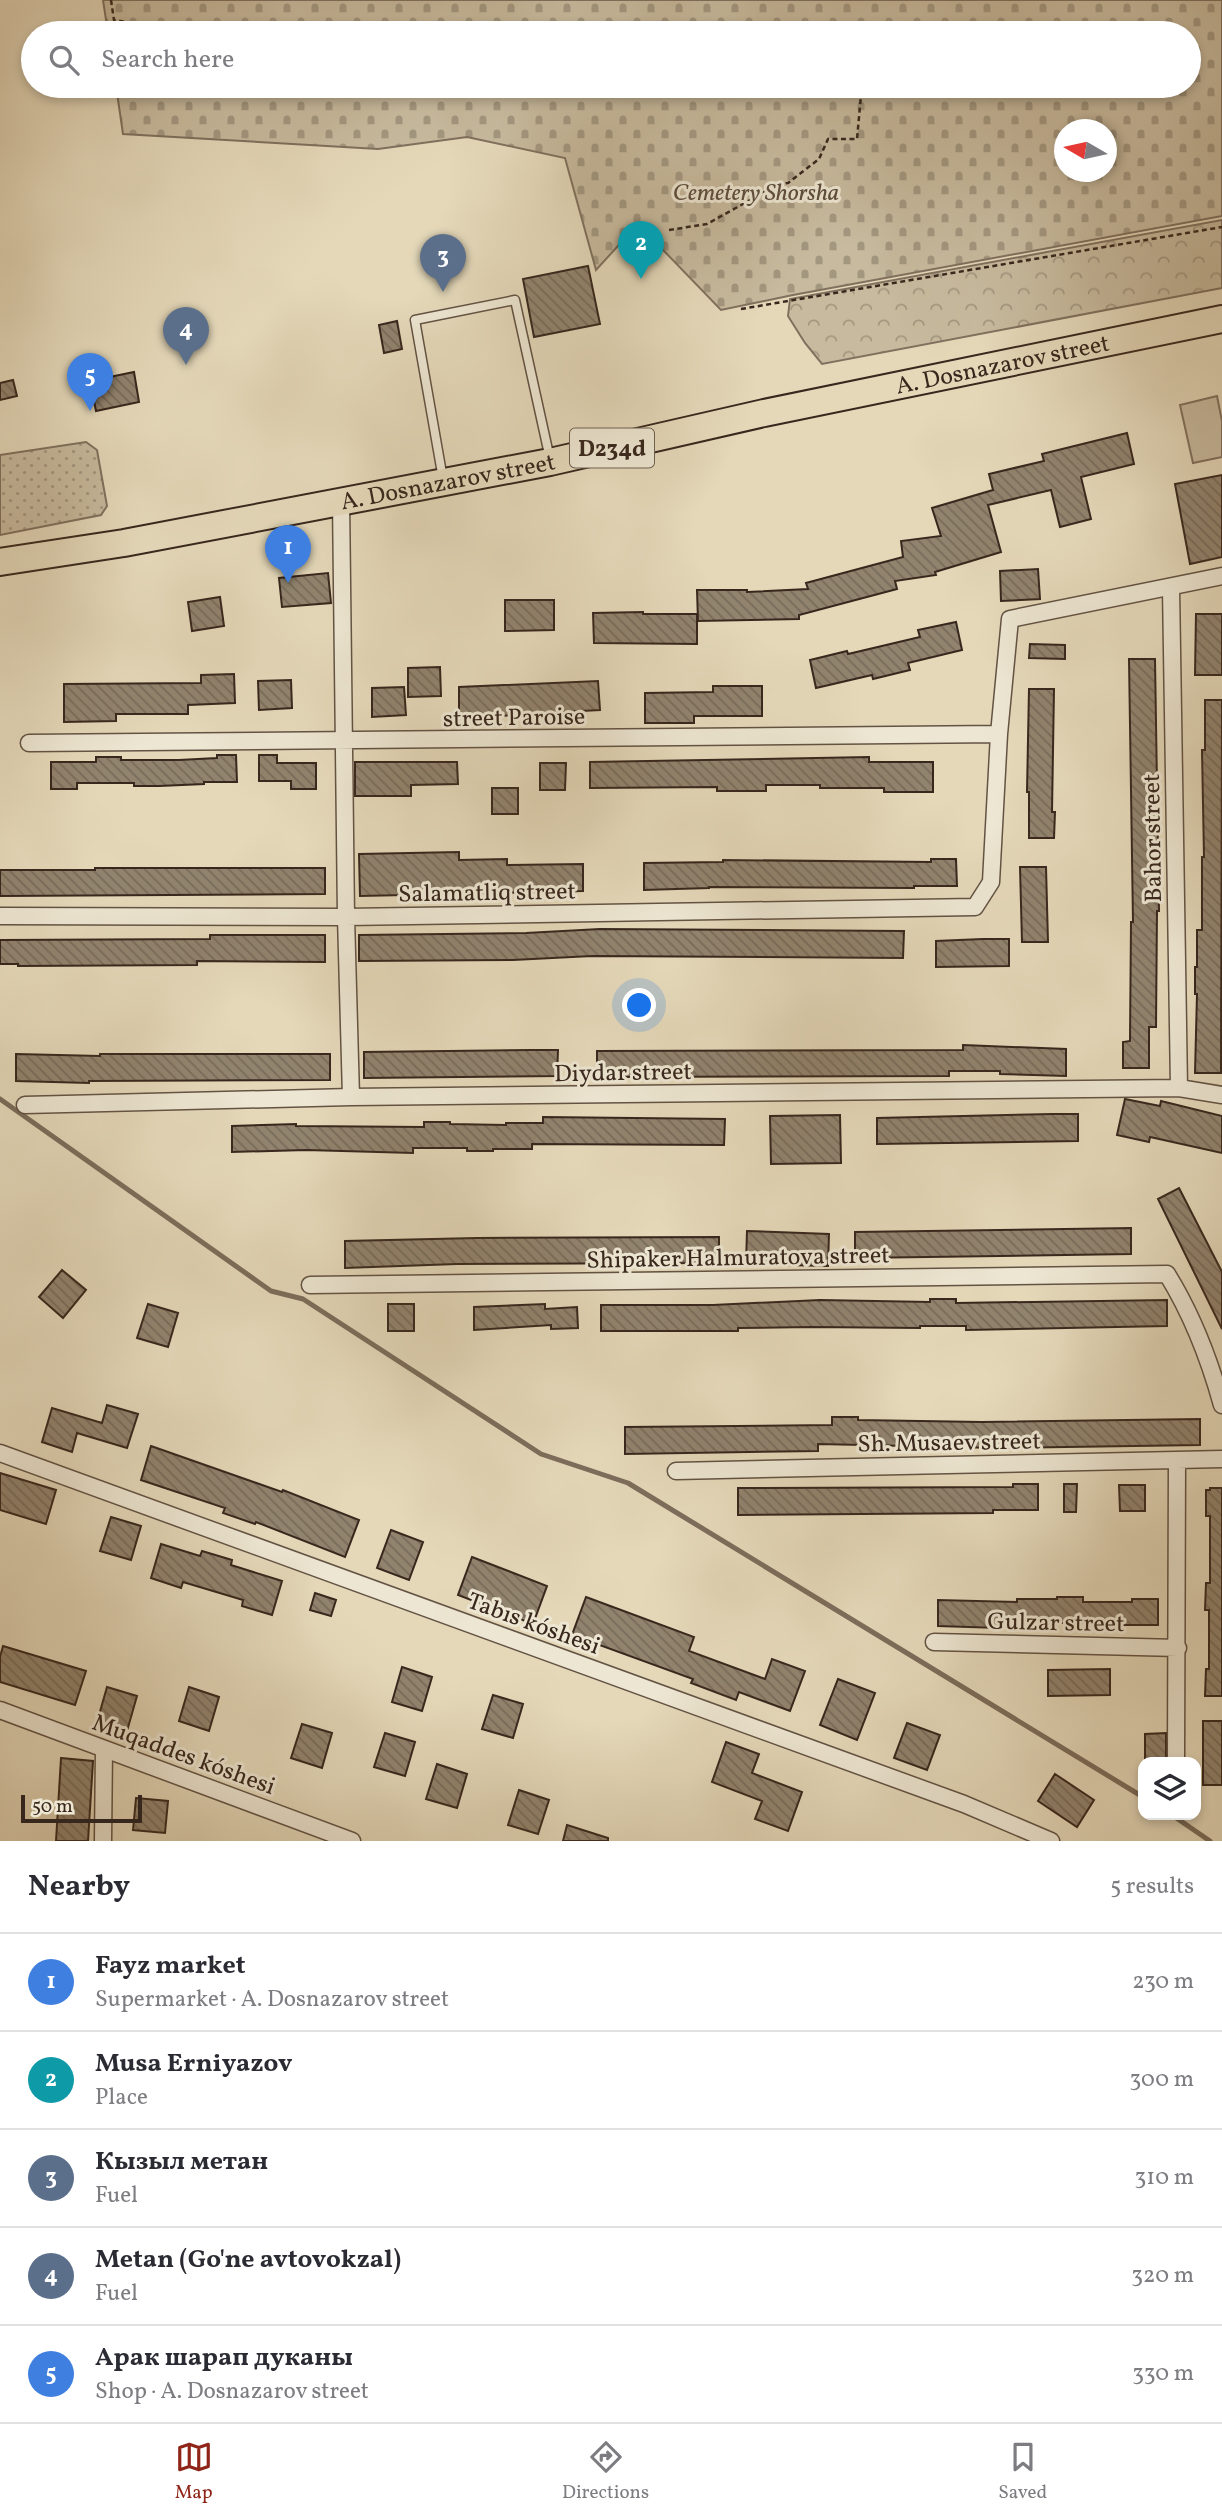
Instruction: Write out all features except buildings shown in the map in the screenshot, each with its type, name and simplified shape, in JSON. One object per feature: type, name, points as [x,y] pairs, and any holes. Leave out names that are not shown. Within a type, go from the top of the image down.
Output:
[{"type":"main road","name":"A. Dosnazarov street","points":[[0,562],[124,544],[341,500],[550,462],[764,413],[1222,319]]},
{"type":"street","points":[[341,500],[345,917],[351,1097]]},
{"type":"street","points":[[999,734],[1010,619],[1222,576]]},
{"type":"street","name":"Bahor street","points":[[1171,588],[1179,1088]]},
{"type":"street","name":"street Paroise","points":[[29,743],[999,734]]},
{"type":"street","name":"Salamatliq street","points":[[0,916],[345,917],[975,907],[990,882],[999,734]]},
{"type":"street","name":"Diydar street","points":[[25,1105],[351,1097],[1179,1088],[1222,1095]]},
{"type":"street","name":"Shipaker Halmuratova street","points":[[310,1285],[1167,1275],[1187,1307],[1211,1366],[1222,1405]]},
{"type":"street","name":"Tabıs kóshesi","points":[[0,1453],[964,1804],[1052,1841]]},
{"type":"street","name":"Sh. Musaev street","points":[[676,1471],[1222,1459]]},
{"type":"street","points":[[1176,1757],[1177,1460]]},
{"type":"street","name":"Gulzar street","points":[[934,1643],[1178,1648]]},
{"type":"street","name":"Muqaddes kóshesi","points":[[0,1710],[348,1840]]},
{"type":"street","points":[[103,1841],[104,1749]]},
{"type":"lane","points":[[444,482],[415,320],[515,300],[550,462]]},
{"type":"path","points":[[111,0],[114,20],[120,21]]},
{"type":"path","points":[[669,230],[707,224],[779,184],[788,183],[819,159],[828,139],[857,139],[861,98]]},
{"type":"path","points":[[741,309],[1222,227]]},
{"type":"green space","name":"Cemetery Shorsha","points":[[103,0],[1222,0],[1222,216],[721,310],[638,224],[596,270],[565,158],[467,137],[378,149],[123,134],[118,98],[1201,98],[1201,21],[106,21]]},
{"type":"green space","points":[[1222,220],[1222,288],[822,364],[788,316],[790,299]]},
{"type":"green space","points":[[1217,396],[1222,421],[1222,457],[1193,463],[1180,405]]},
{"type":"green space","points":[[86,442],[97,450],[107,506],[101,515],[0,535],[0,455]]},
{"type":"waterway","points":[[0,1099],[271,1291],[303,1299],[541,1454],[628,1483],[1138,1794]]},
{"type":"waterway","points":[[1179,1820],[1210,1841]]},
{"type":"place","name":"Musa Erniyazov","points":[[641,279]]},
{"type":"place","name":"Кызыл метан","points":[[443,292]]},
{"type":"place","name":"Metan (Go'ne avtovokzal)","points":[[186,365]]},
{"type":"place","name":"Арак шарап дуканы","points":[[90,411]]},
{"type":"place","name":"Fayz market","points":[[288,583]]}]
